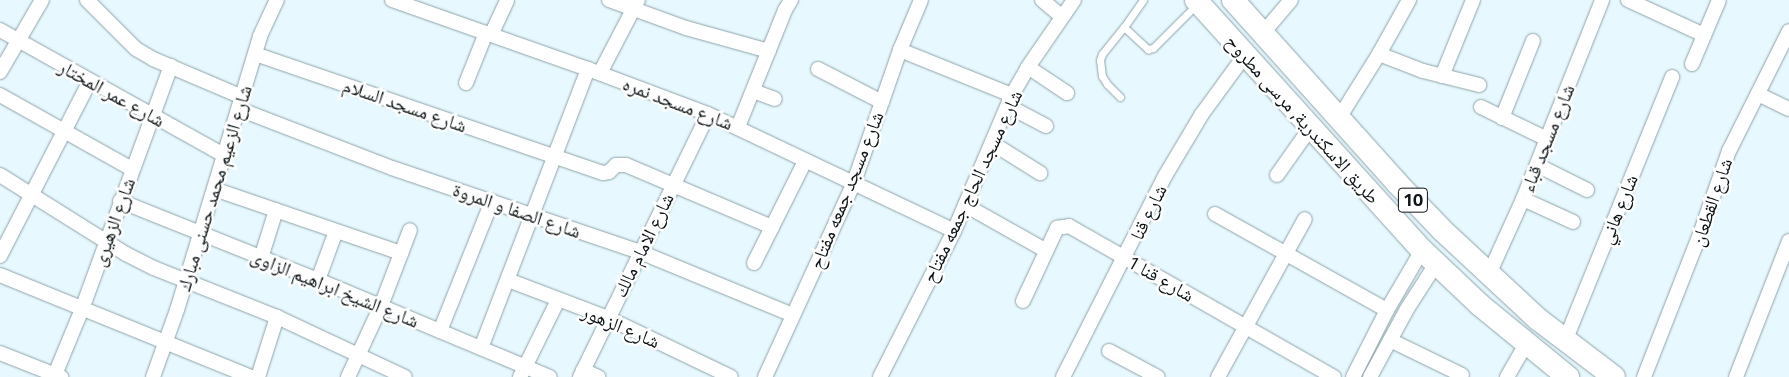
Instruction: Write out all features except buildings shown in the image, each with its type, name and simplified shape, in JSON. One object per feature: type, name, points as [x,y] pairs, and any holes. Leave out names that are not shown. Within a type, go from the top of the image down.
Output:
[{"type":"main road","name":"طريق الاسكندرية, مرسى مطروح","points":[[1233,0],[1396,183],[1489,274],[1565,341],[1614,377]]},
{"type":"main road","name":"طريق الاسكندرية, مرسى مطروح","points":[[1197,1],[1429,257],[1526,344],[1568,377]]},
{"type":"street","points":[[0,72],[42,0]]},
{"type":"street","name":"شارع الصفا و المروة","points":[[87,0],[136,49],[240,103],[392,168],[640,252],[794,315]]},
{"type":"street","name":"شارع الزعيم محمد حسنى مبارك","points":[[152,377],[166,343],[201,234],[260,36],[277,0]]},
{"type":"street","name":"شارع مسجد نمره","points":[[392,0],[594,71],[708,114],[738,127],[853,185],[954,231]]},
{"type":"street","points":[[466,83],[488,34],[508,0]]},
{"type":"street","points":[[609,0],[635,5],[686,28],[769,51]]},
{"type":"street","points":[[738,127],[791,0]]},
{"type":"street","name":"شارع مسجد جمعه مفتاح","points":[[765,377],[853,185],[900,50],[921,0]]},
{"type":"street","points":[[1042,0],[1062,17]]},
{"type":"street","name":"شارع مسجد الحاج جمعه مفتاح","points":[[880,377],[954,231],[1010,100],[1028,67],[1074,0]]},
{"type":"street","points":[[1263,33],[1291,0]]},
{"type":"street","points":[[1339,118],[1379,54],[1409,0]]},
{"type":"street","points":[[1442,76],[1473,0]]},
{"type":"street","name":"شارع مسجد قباء","points":[[1489,274],[1537,164],[1602,0]]},
{"type":"street","points":[[1628,0],[1704,35]]},
{"type":"street","points":[[1692,64],[1718,0]]},
{"type":"street","points":[[481,348],[534,215],[555,156],[594,71],[635,5]]},
{"type":"street","name":"شارع عمر المختار","points":[[0,30],[151,116],[224,155]]},
{"type":"street","name":"شارع القطعان","points":[[1644,377],[1699,237],[1729,151],[1789,32]]},
{"type":"street","points":[[1502,118],[1533,41]]},
{"type":"street","points":[[900,50],[1010,100],[1046,126]]},
{"type":"street","name":"شارع مسجد السلام","points":[[255,54],[603,173],[609,172],[616,166],[626,165],[772,227]]},
{"type":"street","name":"شارع قنا","points":[[1063,377],[1183,145],[1245,54]]},
{"type":"street","points":[[1379,54],[1442,76],[1478,85]]},
{"type":"street","name":"شارع الزهيرى","points":[[57,376],[170,66]]},
{"type":"street","points":[[1028,67],[1067,93]]},
{"type":"street","points":[[818,69],[882,102]]},
{"type":"street","name":"شارع هاني","points":[[1565,341],[1672,77]]},
{"type":"street","points":[[0,256],[62,131],[90,81]]},
{"type":"street","points":[[752,91],[775,100]]},
{"type":"street","points":[[1758,94],[1789,109]]},
{"type":"street","points":[[0,95],[132,169]]},
{"type":"street","points":[[1481,108],[1547,139]]},
{"type":"street","name":"شارع الامام مالك","points":[[582,374],[708,114]]},
{"type":"street","points":[[1277,175],[1311,127]]},
{"type":"street","points":[[992,143],[1040,173]]},
{"type":"street","points":[[754,263],[806,161]]},
{"type":"street","points":[[1537,164],[1587,190]]},
{"type":"street","points":[[0,175],[106,242],[154,268],[276,316],[405,377]]},
{"type":"street","points":[[214,189],[401,253]]},
{"type":"street","points":[[1522,199],[1573,222]]},
{"type":"street","name":"شارع الشيخ ابراهيم الزاوى","points":[[120,201],[318,280],[481,348],[522,372],[550,377]]},
{"type":"street","points":[[440,331],[492,201]]},
{"type":"street","points":[[965,205],[1045,250]]},
{"type":"street","points":[[261,258],[276,210]]},
{"type":"street","points":[[1214,214],[1387,310]]},
{"type":"street","points":[[1218,377],[1305,219]]},
{"type":"street","name":"شارع قنا 1","points":[[1023,301],[1045,250],[1057,228],[1069,226],[1334,377]]},
{"type":"street","points":[[348,377],[381,306],[410,230]]},
{"type":"street","points":[[318,280],[336,231]]},
{"type":"street","points":[[1736,377],[1789,241]]},
{"type":"street","points":[[1353,377],[1387,310],[1429,257]]},
{"type":"street","points":[[1370,377],[1407,309],[1429,257]]},
{"type":"street","points":[[0,274],[166,343],[233,374],[250,377]]},
{"type":"street","name":"شارع الزهور","points":[[508,280],[608,318],[731,377]]},
{"type":"street","points":[[522,372],[558,300]]},
{"type":"street","points":[[258,377],[276,316]]},
{"type":"street","points":[[1390,340],[1462,375]]},
{"type":"street","points":[[1507,377],[1526,344]]},
{"type":"street","points":[[1109,351],[1149,375]]},
{"type":"street","points":[[0,352],[57,376]]},
{"type":"street","points":[[582,374],[598,377]]},
{"type":"lane","points":[[1120,97],[1102,76],[1100,60],[1102,54],[1124,27],[1142,0]]},
{"type":"lane","points":[[1124,27],[1144,47],[1153,48],[1197,1]]}]
